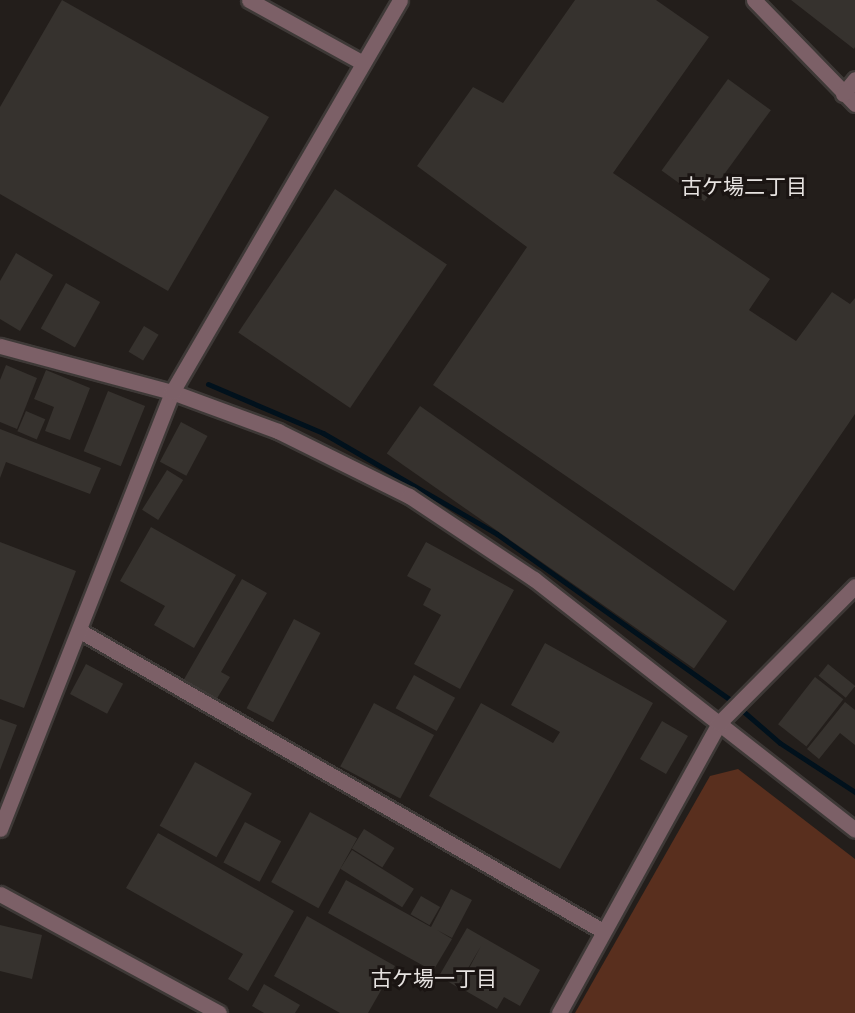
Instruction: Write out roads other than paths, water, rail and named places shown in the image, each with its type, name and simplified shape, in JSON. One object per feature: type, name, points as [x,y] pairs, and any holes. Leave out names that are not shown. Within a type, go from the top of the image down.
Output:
[{"type":"street","points":[[249,0],[363,63]]},
{"type":"street","points":[[0,829],[80,631],[172,392],[400,0]]},
{"type":"street","points":[[754,0],[849,99],[855,79]]},
{"type":"street","points":[[0,346],[172,392],[278,431],[409,496],[534,579],[855,830]]},
{"type":"street","points":[[559,1013],[719,723],[855,586]]},
{"type":"street","points":[[80,631],[603,931]]},
{"type":"street","points":[[0,894],[219,1013]]},
{"type":"waterway","points":[[208,384],[323,433],[497,534],[729,699],[780,743],[855,792]]},
{"type":"district","name":"古ケ場二丁目","points":[[744,186]]},
{"type":"district","name":"古ケ場一丁目","points":[[434,978]]}]
